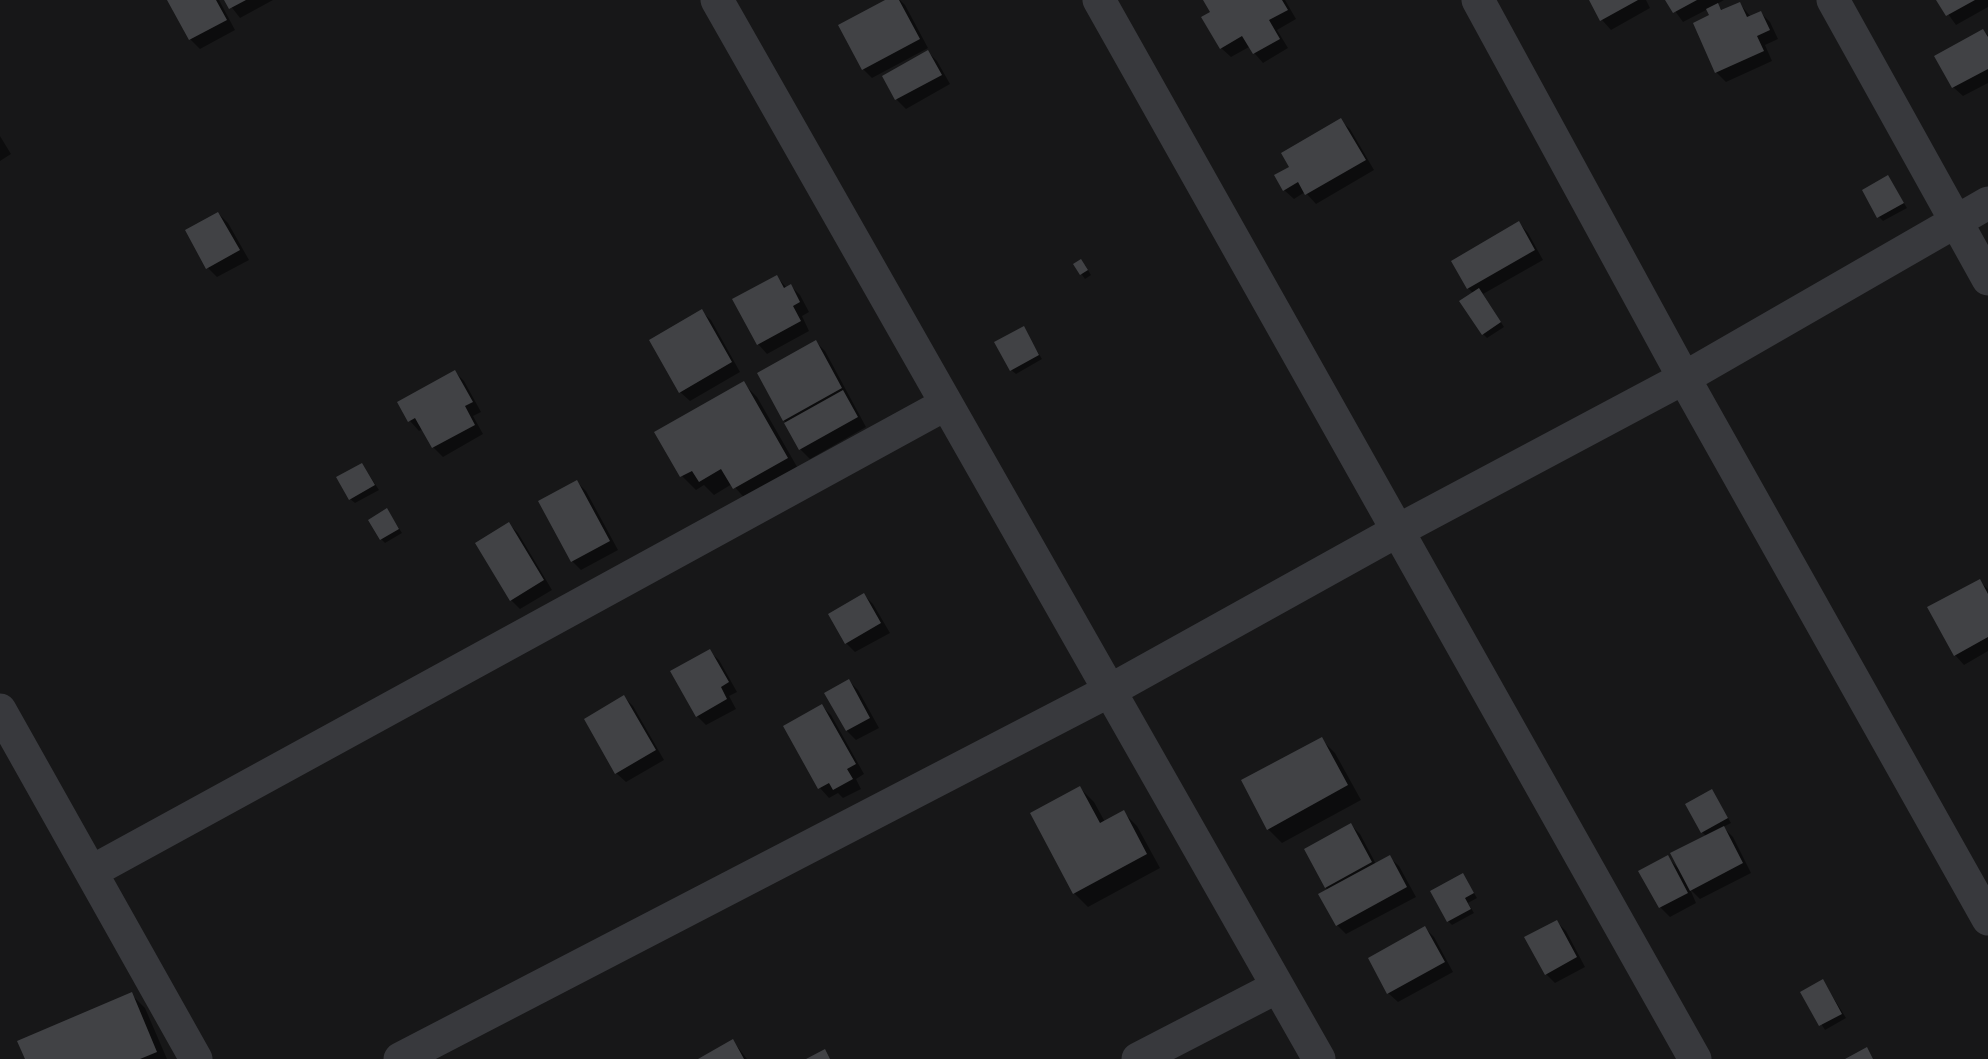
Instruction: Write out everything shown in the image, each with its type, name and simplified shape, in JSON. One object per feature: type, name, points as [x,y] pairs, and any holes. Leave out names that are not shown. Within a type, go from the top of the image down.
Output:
[{"type":"street","points":[[717,0],[1318,1059]]},
{"type":"street","points":[[1099,0],[1695,1059]]},
{"type":"street","points":[[1478,0],[1684,378],[1988,919]]},
{"type":"street","points":[[1833,0],[1988,279]]},
{"type":"street","points":[[400,1059],[1109,691],[1398,531],[1684,378],[1988,203]]},
{"type":"street","points":[[91,872],[946,404]]},
{"type":"street","points":[[0,710],[196,1059]]},
{"type":"street","points":[[1138,1059],[1277,987]]},
{"type":"building","points":[[167,0],[216,0],[227,20],[189,40]]},
{"type":"building","points":[[224,0],[246,0],[229,9]]},
{"type":"building","points":[[885,0],[899,0],[920,39],[862,70],[838,25]]},
{"type":"building","points":[[1203,0],[1282,0],[1288,10],[1269,20],[1280,39],[1253,54],[1242,36],[1220,49],[1201,17],[1210,12]]},
{"type":"building","points":[[1589,0],[1638,0],[1600,21]]},
{"type":"building","points":[[1665,0],[1697,0],[1673,13]]},
{"type":"building","points":[[1936,0],[1975,0],[1946,16]]},
{"type":"building","points":[[1740,2],[1747,17],[1761,11],[1770,30],[1757,36],[1764,51],[1715,73],[1693,23],[1709,15],[1706,9],[1718,3],[1721,10]]},
{"type":"building","points":[[1983,29],[1988,37],[1988,69],[1952,88],[1934,56]]},
{"type":"building","points":[[928,50],[942,75],[895,100],[882,76]]},
{"type":"building","points":[[1341,118],[1366,160],[1305,195],[1298,182],[1283,191],[1274,175],[1289,167],[1281,153]]},
{"type":"building","points":[[1888,175],[1904,203],[1877,218],[1862,190]]},
{"type":"building","points":[[218,212],[240,250],[206,269],[185,230]]},
{"type":"building","points":[[1519,221],[1535,250],[1467,289],[1451,261]]},
{"type":"building","points":[[1081,259],[1088,270],[1080,275],[1073,264]]},
{"type":"building","points":[[777,275],[784,288],[791,284],[800,302],[793,306],[801,321],[757,345],[732,299]]},
{"type":"building","points":[[1479,288],[1501,322],[1482,335],[1459,301]]},
{"type":"building","points":[[702,309],[732,362],[679,393],[649,340]]},
{"type":"building","points":[[1024,326],[1039,355],[1010,371],[994,342]]},
{"type":"building","points":[[816,340],[842,388],[783,421],[757,373]]},
{"type":"building","points":[[455,370],[473,402],[465,406],[475,425],[432,448],[415,418],[408,422],[397,402]]},
{"type":"building","points":[[744,381],[788,458],[733,489],[721,469],[699,482],[692,471],[680,477],[654,432]]},
{"type":"building","points":[[843,390],[858,417],[799,450],[784,423]]},
{"type":"building","points":[[362,463],[375,485],[349,500],[336,477]]},
{"type":"building","points":[[577,480],[610,541],[571,562],[538,501]]},
{"type":"building","points":[[387,508],[399,529],[380,540],[368,520]]},
{"type":"building","points":[[509,522],[544,580],[510,601],[475,543]]},
{"type":"building","points":[[1980,579],[1988,594],[1988,637],[1954,656],[1927,607]]},
{"type":"building","points":[[864,593],[881,623],[845,644],[828,614]]},
{"type":"building","points":[[710,649],[729,682],[721,687],[727,699],[696,717],[670,671]]},
{"type":"building","points":[[849,679],[870,718],[846,731],[824,693]]},
{"type":"building","points":[[624,695],[656,750],[615,774],[584,719]]},
{"type":"building","points":[[822,704],[856,764],[847,769],[853,779],[833,790],[829,783],[818,789],[783,726]]},
{"type":"building","points":[[1322,737],[1348,785],[1267,830],[1241,780]]},
{"type":"building","points":[[1080,786],[1100,823],[1124,810],[1147,854],[1073,894],[1030,813]]},
{"type":"building","points":[[1712,789],[1728,818],[1701,833],[1685,804]]},
{"type":"building","points":[[1351,823],[1372,862],[1325,888],[1304,849]]},
{"type":"building","points":[[1724,826],[1743,863],[1690,891],[1670,853]]},
{"type":"building","points":[[1390,855],[1407,887],[1336,926],[1318,894]]},
{"type":"building","points":[[1668,855],[1688,893],[1659,908],[1638,871]]},
{"type":"building","points":[[1463,873],[1474,893],[1465,898],[1471,909],[1447,922],[1430,891]]},
{"type":"building","points":[[1557,920],[1577,957],[1545,975],[1524,937]]},
{"type":"building","points":[[1425,926],[1445,962],[1387,994],[1368,958]]},
{"type":"building","points":[[1823,979],[1842,1014],[1819,1026],[1800,992]]},
{"type":"building","points":[[132,992],[157,1052],[140,1059],[25,1059],[17,1041]]},
{"type":"building","points":[[733,1039],[744,1059],[698,1059]]},
{"type":"building","points":[[1867,1047],[1873,1059],[1845,1059]]},
{"type":"building","points":[[825,1049],[830,1059],[806,1059]]}]
